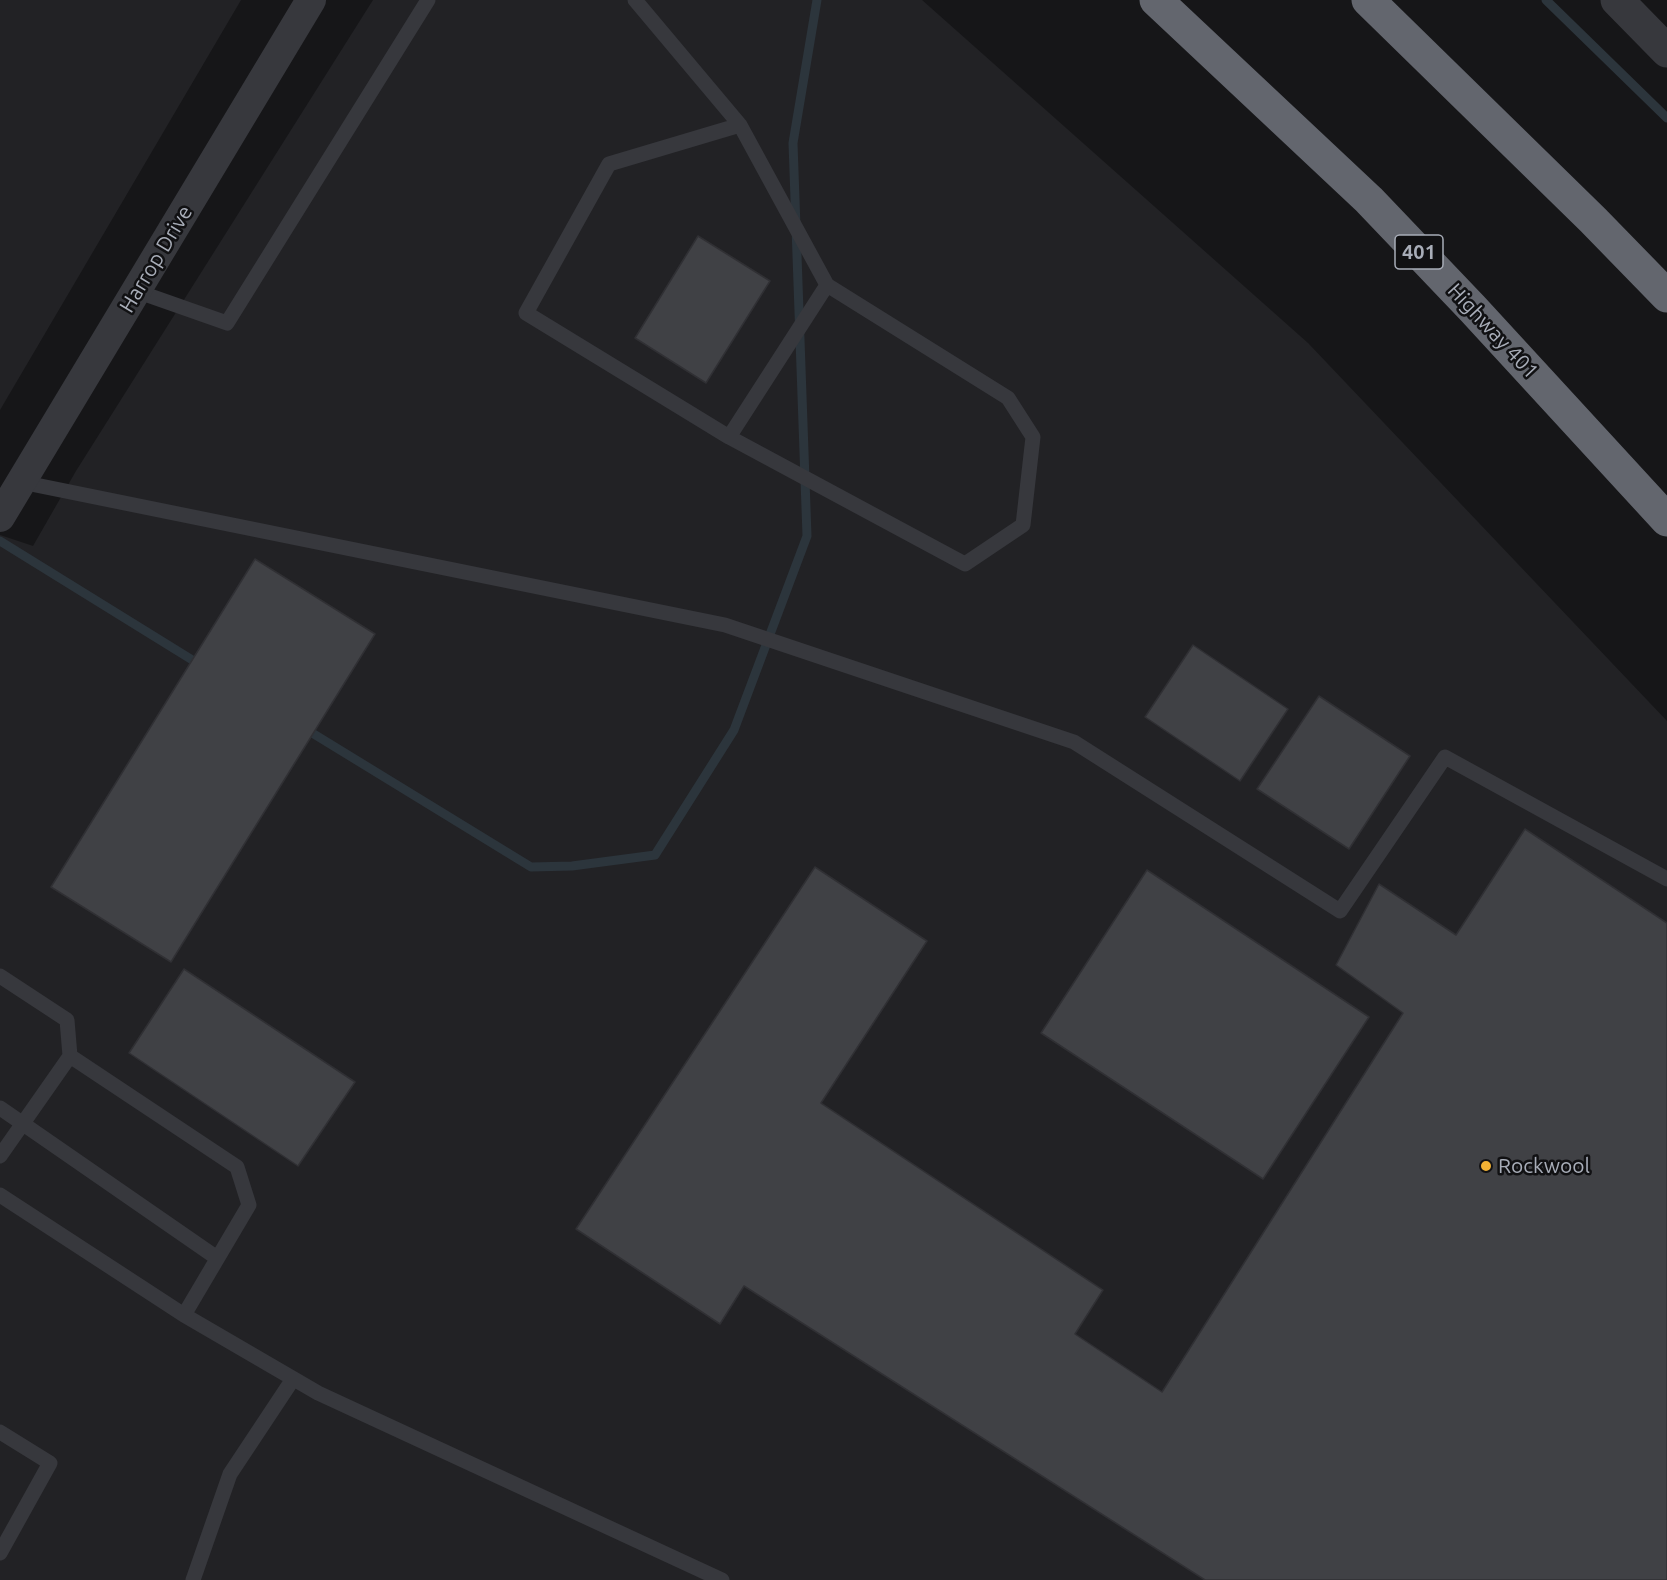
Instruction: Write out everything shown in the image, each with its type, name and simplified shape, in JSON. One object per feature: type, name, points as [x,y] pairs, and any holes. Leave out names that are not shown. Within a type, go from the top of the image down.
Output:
[{"type":"highway","name":"Highway 401","points":[[1156,0],[1369,200],[1473,309],[1667,520]]},
{"type":"highway","points":[[1368,0],[1593,220],[1667,296]]},
{"type":"street","name":"Harrop Drive","points":[[0,517],[311,0]]},
{"type":"street","points":[[1617,0],[1667,51]]},
{"type":"lane","points":[[136,291],[227,323],[428,0]]},
{"type":"lane","points":[[635,0],[740,125],[827,285],[1008,398],[1033,437],[1023,525],[965,564],[729,436],[526,313],[609,164],[740,125]]},
{"type":"lane","points":[[729,436],[827,285]]},
{"type":"lane","points":[[21,482],[725,625],[1074,742],[1340,911],[1445,757],[1667,879]]},
{"type":"lane","points":[[0,976],[67,1020],[70,1056],[0,1156]]},
{"type":"lane","points":[[70,1056],[237,1167],[249,1205],[184,1315]]},
{"type":"lane","points":[[0,1108],[217,1258]]},
{"type":"lane","points":[[0,1195],[184,1315],[318,1393],[722,1580]]},
{"type":"lane","points":[[194,1580],[230,1474],[293,1379]]},
{"type":"lane","points":[[0,1432],[50,1463],[0,1553]]},
{"type":"shaded area","points":[[0,0],[241,0],[0,410]]},
{"type":"shaded area","name":"Rockwool","points":[[373,0],[922,0],[1308,343],[1667,721],[1667,1580],[0,1580],[0,535],[33,546],[76,471]]},
{"type":"building","points":[[698,236],[770,281],[706,383],[635,338]]},
{"type":"building","points":[[255,559],[375,634],[171,962],[51,887]]},
{"type":"building","points":[[1193,645],[1288,709],[1240,781],[1145,717]]},
{"type":"building","points":[[1319,696],[1410,756],[1349,849],[1257,789]]},
{"type":"building","name":"Rockwool","points":[[1525,829],[1667,923],[1667,1580],[1205,1580],[744,1286],[720,1324],[576,1229],[815,867],[927,941],[821,1103],[1103,1290],[1075,1334],[1162,1392],[1403,1013],[1336,965],[1379,884],[1456,935]]},
{"type":"building","points":[[1147,870],[1369,1017],[1263,1179],[1041,1033]]},
{"type":"building","points":[[184,969],[355,1082],[298,1166],[129,1053]]},
{"type":"waterway","points":[[304,728],[531,867],[572,866],[655,855],[734,730],[807,536],[793,143],[817,0]]},
{"type":"waterway","points":[[1546,0],[1667,118]]},
{"type":"waterway","points":[[0,541],[202,666]]},
{"type":"place","name":"Rockwool","points":[[1486,1166]]}]
